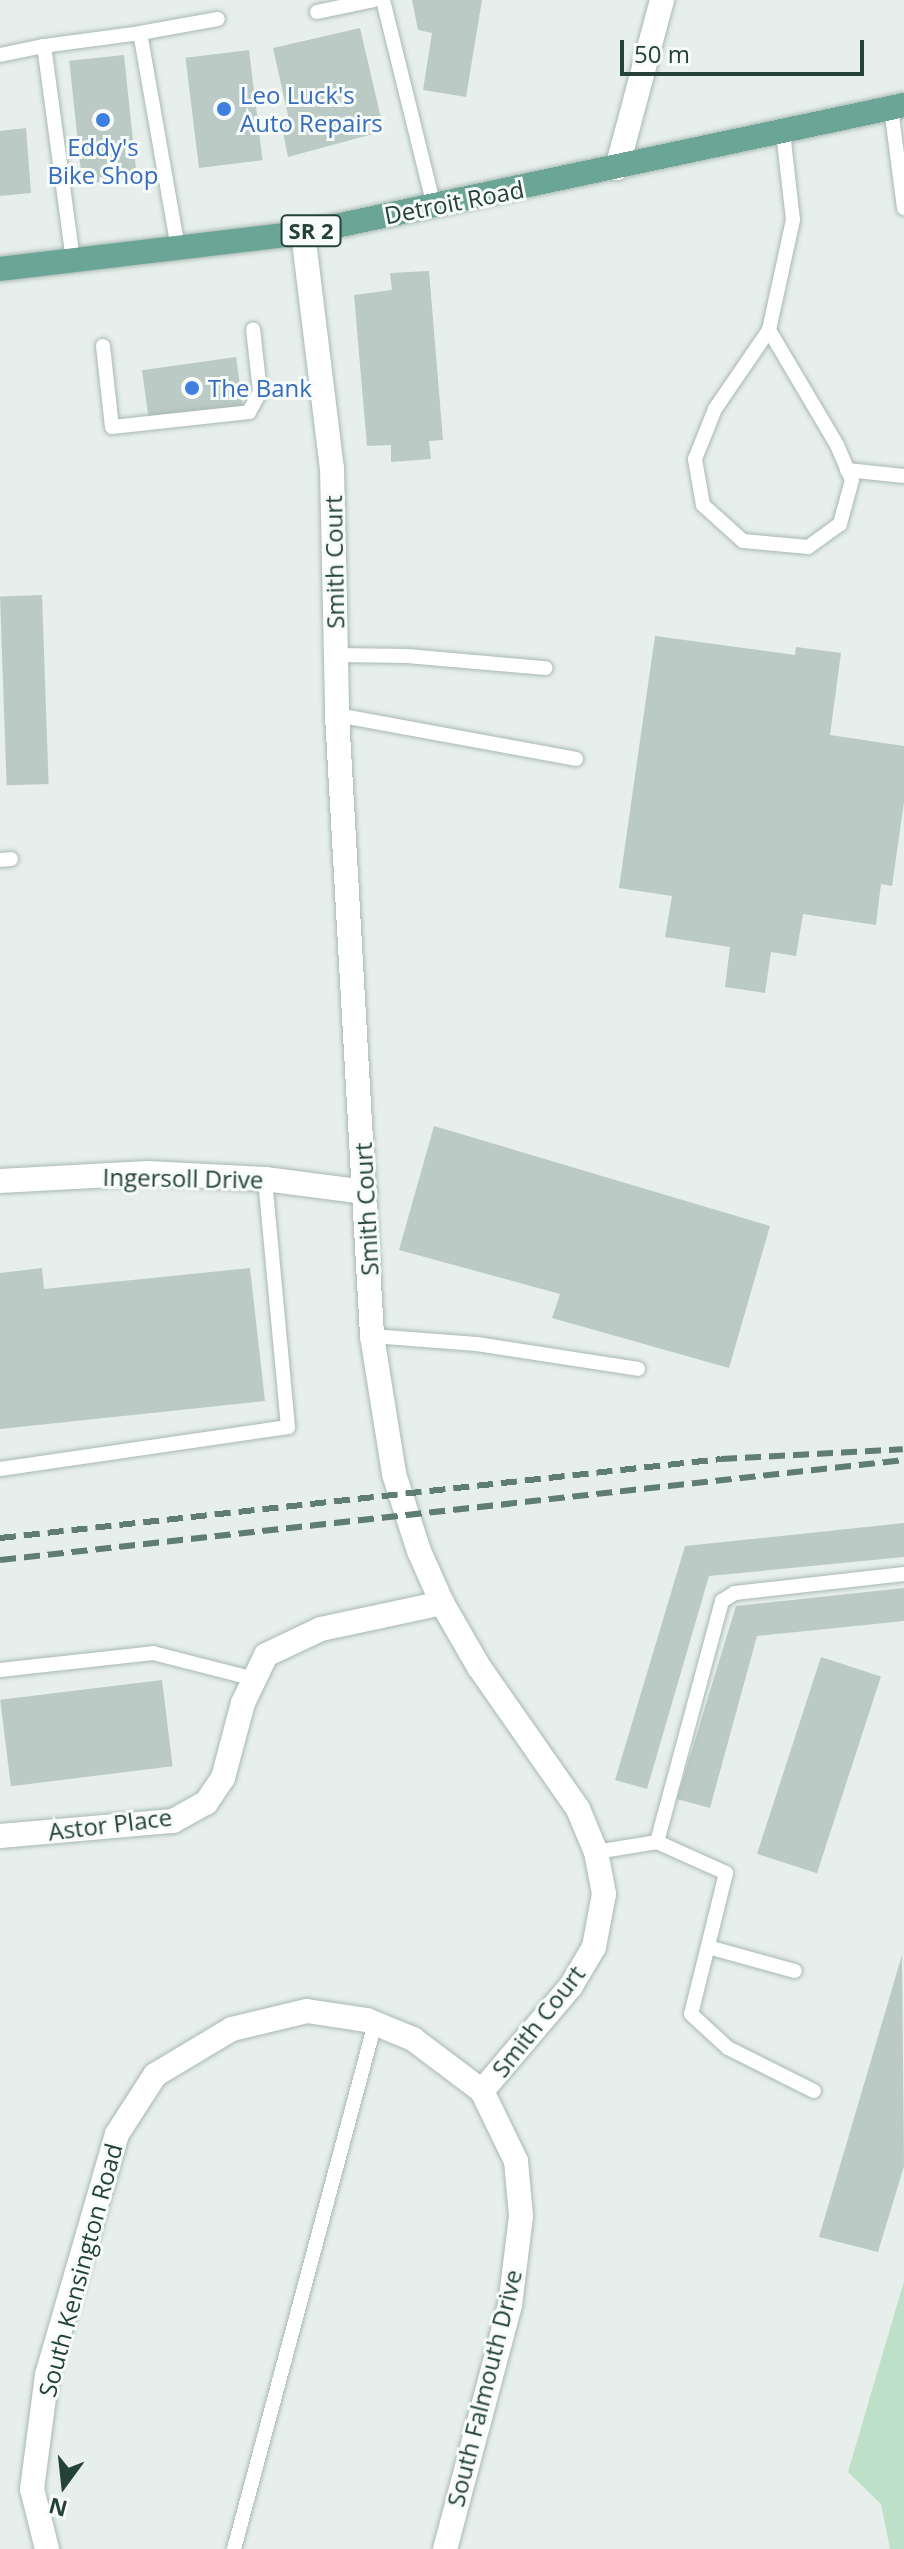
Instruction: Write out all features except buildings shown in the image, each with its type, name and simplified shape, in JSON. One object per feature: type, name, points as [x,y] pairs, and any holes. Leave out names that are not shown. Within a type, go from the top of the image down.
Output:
[{"type":"main road","name":"Detroit Road","points":[[0,269],[303,233],[897,107]]},
{"type":"street","points":[[617,168],[662,0]]},
{"type":"street","name":"Smith Court","points":[[303,233],[332,468],[337,715],[372,1336],[394,1474],[419,1551],[442,1603],[479,1667],[578,1809],[596,1852],[604,1894],[594,1947],[571,1986],[482,2091]]},
{"type":"street","name":"Ingersoll Drive","points":[[0,1181],[148,1173],[265,1179],[365,1192]]},
{"type":"street","name":"Astor Place","points":[[0,1836],[173,1821],[206,1803],[223,1778],[243,1703],[266,1655],[321,1629],[442,1603]]},
{"type":"street","name":"South Kensington Road","points":[[47,2549],[32,2489],[47,2375],[117,2134],[155,2075],[232,2029],[307,2011],[375,2023],[413,2039],[482,2091]]},
{"type":"street","name":"South Falmouth Drive","points":[[445,2549],[510,2305],[521,2216],[516,2161],[482,2091]]},
{"type":"lane","points":[[317,12],[374,0]]},
{"type":"lane","points":[[383,0],[434,206]]},
{"type":"lane","points":[[0,55],[218,19]]},
{"type":"lane","points":[[140,33],[178,248]]},
{"type":"lane","points":[[44,46],[73,260]]},
{"type":"lane","points":[[897,107],[904,208]]},
{"type":"lane","points":[[769,330],[837,445],[852,480],[840,524],[808,547],[743,541],[703,505],[695,459],[715,409],[769,330],[793,220],[783,132]]},
{"type":"lane","points":[[103,346],[112,427],[249,412],[260,392],[253,329]]},
{"type":"lane","points":[[847,470],[904,476]]},
{"type":"lane","points":[[336,655],[407,656],[545,668]]},
{"type":"lane","points":[[337,715],[576,759]]},
{"type":"lane","points":[[0,1469],[288,1427],[265,1179]]},
{"type":"lane","points":[[372,1336],[477,1344],[638,1369]]},
{"type":"lane","points":[[657,1842],[722,1601],[735,1593],[904,1574]]},
{"type":"lane","points":[[0,1670],[153,1653],[255,1679]]},
{"type":"lane","points":[[596,1852],[657,1842],[726,1873],[691,2014],[728,2048],[814,2091]]},
{"type":"lane","points":[[708,1947],[795,1971]]},
{"type":"lane","points":[[234,2549],[375,2023]]},
{"type":"green space","points":[[904,2281],[904,2549],[890,2549],[881,2504],[848,2472]]},
{"type":"railway","points":[[0,1538],[721,1459],[903,1449]]},
{"type":"railway","points":[[0,1560],[904,1460]]},
{"type":"place","name":"Leo Luck's Auto Repairs","points":[[224,109]]},
{"type":"place","name":"Eddy's Bike Shop","points":[[103,120]]},
{"type":"place","name":"The Bank","points":[[192,388]]}]
